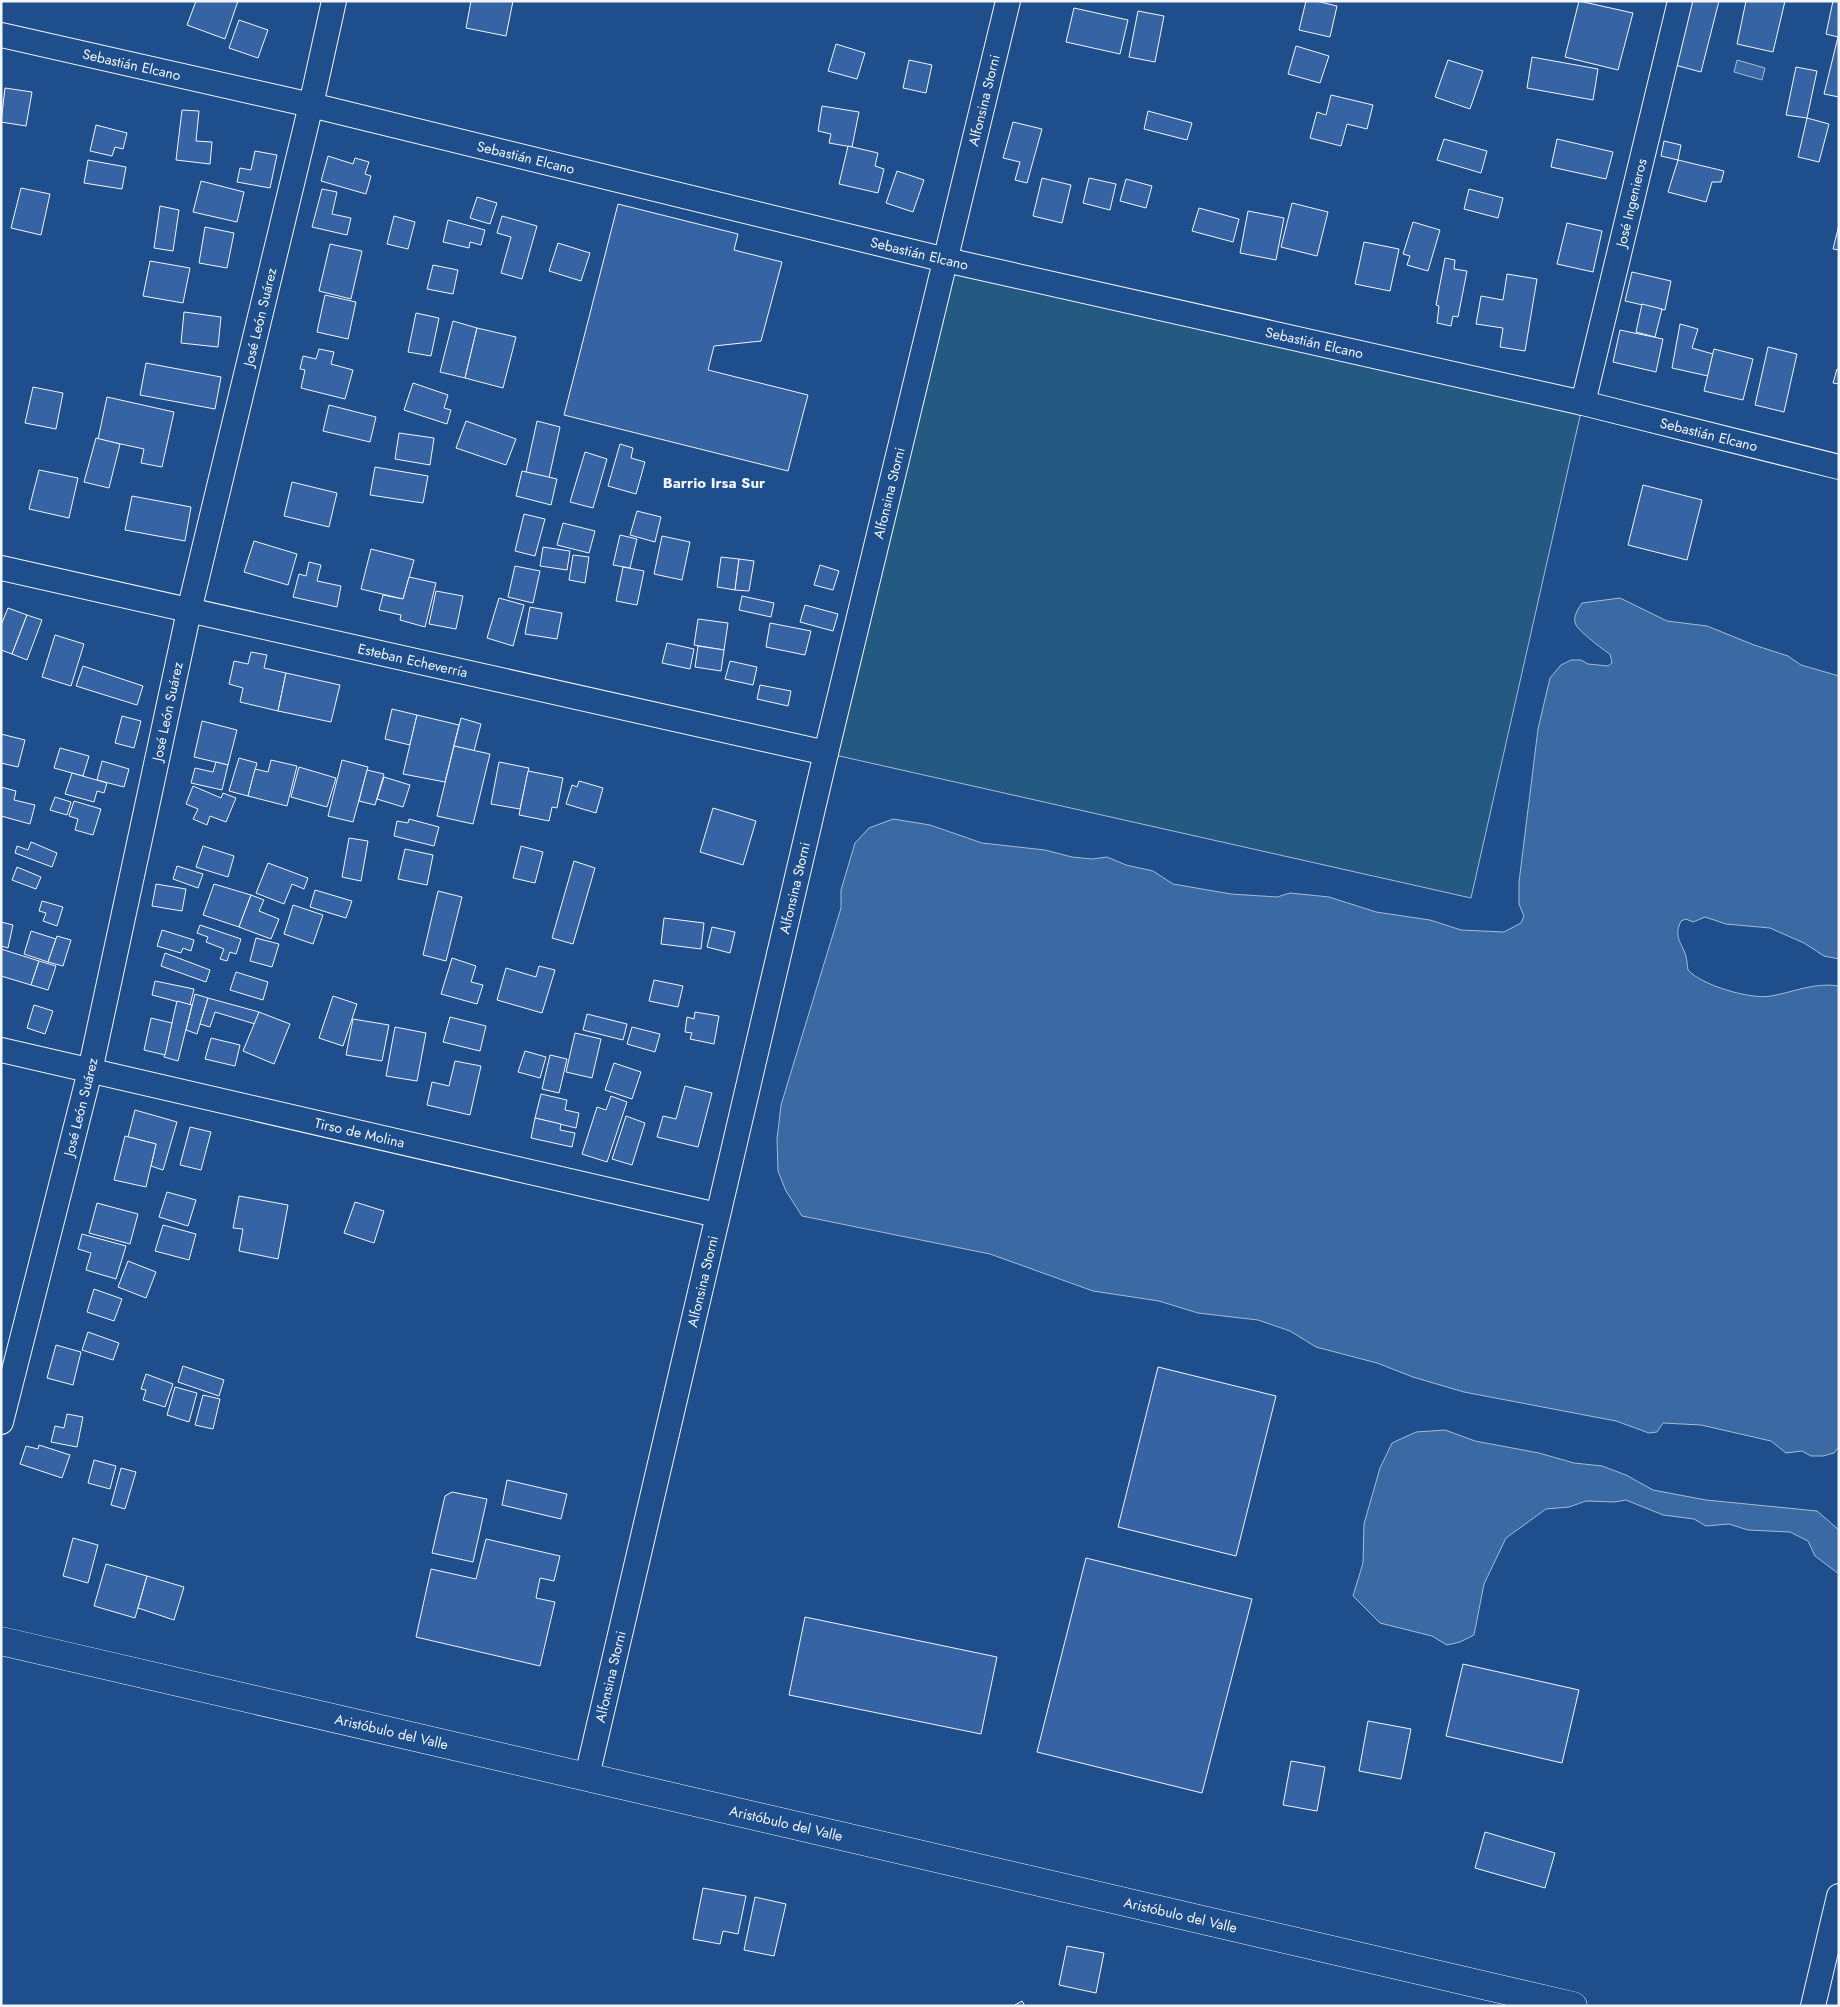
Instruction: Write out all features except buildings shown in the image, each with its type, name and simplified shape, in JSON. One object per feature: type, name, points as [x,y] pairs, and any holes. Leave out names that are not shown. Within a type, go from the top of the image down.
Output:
[{"type":"street","name":"José León Suárez","points":[[1,1422],[90,1071],[189,611],[311,105],[334,1]]},
{"type":"street","name":"Alfonsina Storni","points":[[587,1776],[826,753],[1008,1]]},
{"type":"street","name":"José Ingenieros","points":[[1584,403],[1680,1]]},
{"type":"street","name":"Sebastián Elcano","points":[[1,35],[311,105],[946,260],[1584,403],[1839,467]]},
{"type":"street","name":"Esteban Echeverría","points":[[1,568],[826,753]]},
{"type":"street","name":"Tirso de Molina","points":[[1,1050],[717,1215]]},
{"type":"street","name":"Aristóbulo del Valle","points":[[1,1641],[1573,2006]]},
{"type":"street","points":[[1813,2006],[1839,1896]]},
{"type":"shaded area","points":[[1737,60],[1765,68],[1762,80],[1734,72]]},
{"type":"shaded area","points":[[946,260],[1583,403],[1471,898],[826,753]]},
{"type":"shaded area","points":[[1620,598],[1667,621],[1707,626],[1788,656],[1801,665],[1839,676],[1839,959],[1824,956],[1804,943],[1770,928],[1726,924],[1705,917],[1693,922],[1686,919],[1681,921],[1678,931],[1680,942],[1686,955],[1688,970],[1694,976],[1715,986],[1751,996],[1762,997],[1813,986],[1839,986],[1839,1447],[1834,1453],[1823,1456],[1811,1456],[1802,1451],[1786,1453],[1771,1441],[1701,1425],[1663,1423],[1657,1432],[1649,1433],[1616,1421],[1464,1392],[1413,1377],[1377,1363],[1316,1347],[1290,1331],[1258,1320],[1198,1313],[1159,1301],[1093,1291],[990,1254],[802,1216],[786,1191],[778,1171],[777,1139],[781,1105],[841,908],[841,890],[855,843],[869,828],[893,819],[930,825],[982,843],[1045,850],[1072,857],[1092,859],[1107,857],[1126,865],[1153,871],[1173,884],[1231,894],[1277,897],[1290,893],[1329,897],[1376,912],[1430,920],[1461,930],[1504,932],[1521,923],[1524,916],[1519,904],[1519,882],[1538,729],[1550,678],[1561,665],[1571,660],[1581,660],[1588,664],[1608,666],[1612,663],[1610,654],[1582,632],[1576,625],[1575,619],[1582,603]]},
{"type":"shaded area","points":[[1445,1430],[1475,1441],[1539,1453],[1574,1463],[1602,1466],[1626,1475],[1653,1490],[1706,1500],[1817,1511],[1839,1530],[1839,1574],[1815,1556],[1808,1541],[1790,1532],[1748,1530],[1729,1524],[1706,1526],[1694,1519],[1663,1515],[1626,1500],[1615,1502],[1586,1501],[1569,1507],[1546,1509],[1506,1538],[1484,1584],[1474,1635],[1460,1642],[1447,1645],[1432,1636],[1380,1623],[1353,1596],[1363,1563],[1364,1524],[1380,1468],[1392,1443],[1416,1432]]},
{"type":"district","name":"Barrio Irsa Sur","points":[[714,483]]}]
